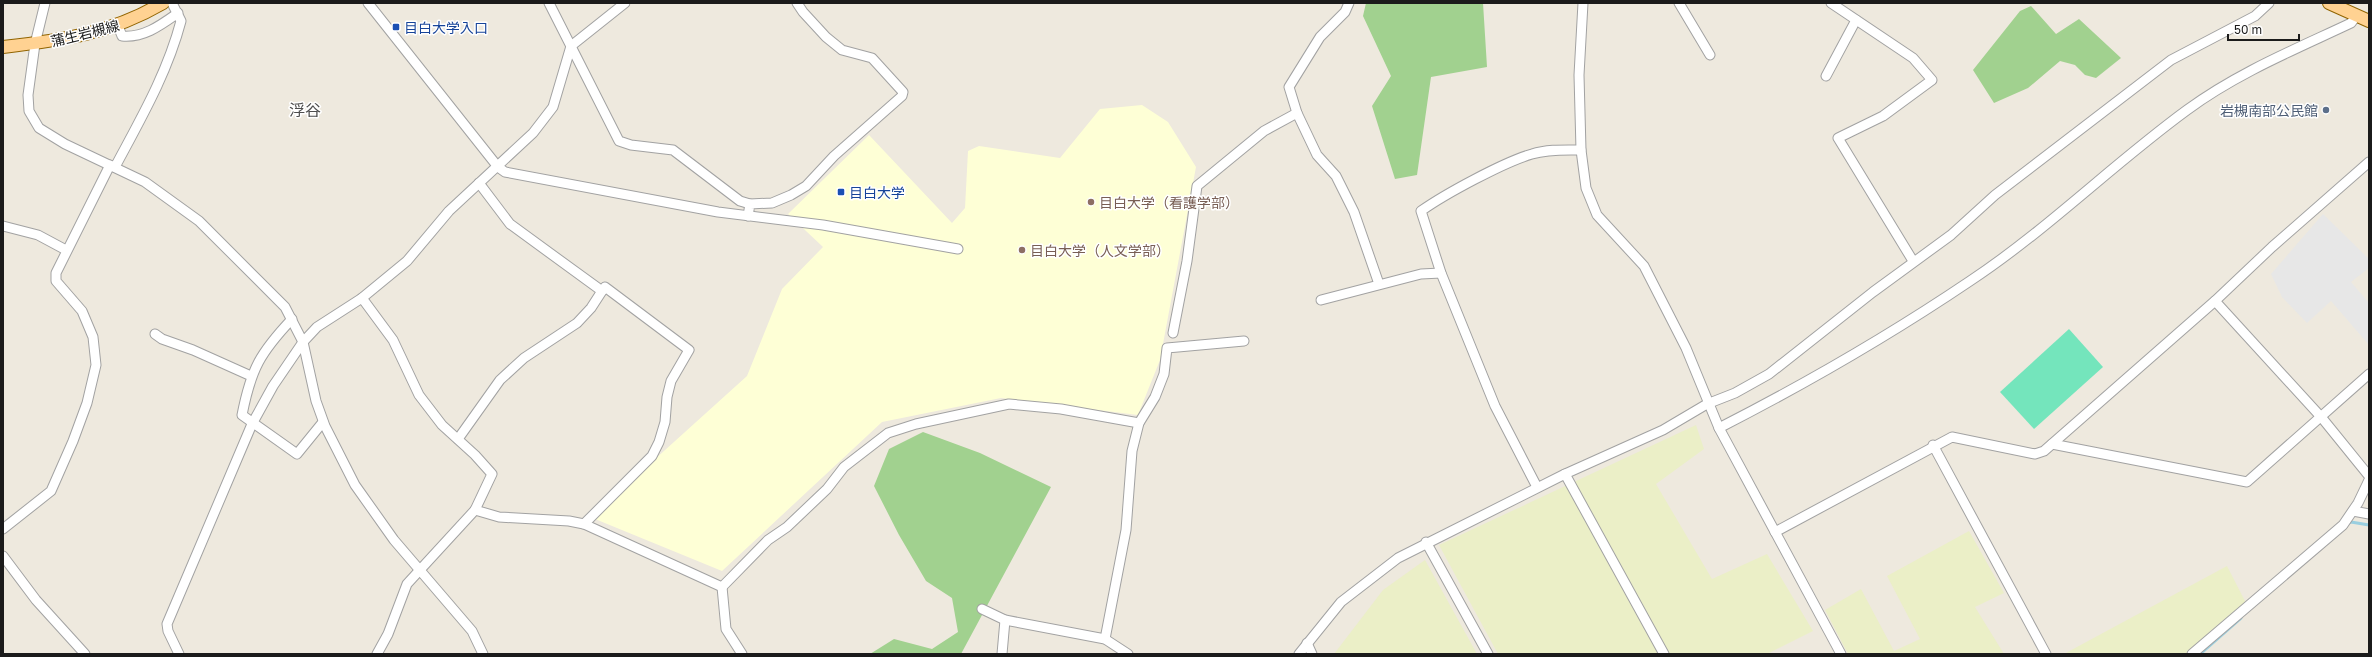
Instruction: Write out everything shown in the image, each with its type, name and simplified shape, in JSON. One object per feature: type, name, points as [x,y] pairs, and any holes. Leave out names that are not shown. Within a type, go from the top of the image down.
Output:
[{"type":"main road","name":"蒲生岩槻線","points":[[3,47],[73,38],[118,26],[163,3]]},
{"type":"main road","points":[[2330,3],[2369,21]]},
{"type":"street","points":[[44,3],[35,44],[28,95],[30,111],[39,128],[65,144],[145,182],[200,221],[285,307],[303,342],[316,401],[323,422],[355,485],[382,525],[472,631],[483,654]]},
{"type":"street","points":[[3,529],[51,491],[73,441],[96,365],[93,337],[82,311],[56,281],[56,273],[66,250],[165,72],[181,21],[172,3]]},
{"type":"street","points":[[368,3],[498,167],[513,176],[748,216],[823,225],[958,249]]},
{"type":"street","points":[[549,3],[619,141],[631,145],[673,150],[740,201],[750,204],[772,203],[791,196],[806,186],[834,156],[902,96],[903,92],[872,58],[842,50],[812,23],[798,3]]},
{"type":"street","points":[[179,654],[168,631],[167,624],[252,424],[273,386],[303,342],[316,327],[362,298],[407,261],[449,211],[533,134],[553,107],[571,46],[625,3]]},
{"type":"street","points":[[1349,3],[1345,12],[1320,37],[1289,87],[1297,113],[1316,155],[1336,176],[1354,212],[1380,284]]},
{"type":"street","points":[[1582,3],[1579,69],[1581,150],[1586,188],[1597,215],[1644,266],[1686,348],[1707,404],[1719,428],[1841,654]]},
{"type":"street","points":[[1679,3],[1710,55]]},
{"type":"street","points":[[1831,3],[1913,58],[1932,80],[1883,116],[1838,138],[1913,261]]},
{"type":"street","points":[[1299,654],[1341,602],[1398,558],[1426,542],[1537,487],[1663,430],[1707,404],[1735,393],[1768,374],[1913,261],[1951,235],[1995,195],[2171,60],[2255,16],[2270,3]]},
{"type":"street","points":[[118,26],[122,36],[130,36],[155,28],[178,13]]},
{"type":"street","points":[[1719,428],[1782,396],[1836,365],[1971,281],[2040,230],[2188,109],[2226,84],[2351,23],[2357,15]]},
{"type":"street","points":[[1826,76],[1856,20]]},
{"type":"street","points":[[1173,333],[1187,261],[1197,186],[1264,131],[1297,113]]},
{"type":"street","points":[[1537,487],[1495,406],[1441,273],[1421,211],[1482,177],[1532,154],[1548,151],[1581,150]]},
{"type":"street","points":[[1775,532],[1933,445],[1952,437],[2035,454],[2044,451],[2215,302],[2272,247],[2369,162]]},
{"type":"street","points":[[479,183],[510,224],[602,291]]},
{"type":"street","points":[[748,216],[750,204]]},
{"type":"street","points":[[3,226],[38,235],[66,250]]},
{"type":"street","points":[[1321,300],[1421,274],[1441,273]]},
{"type":"street","points":[[458,439],[500,380],[524,358],[577,323],[591,308],[605,287],[689,350],[671,380],[667,397],[665,422],[659,442],[652,456],[584,524]]},
{"type":"street","points":[[362,298],[393,340],[419,395],[442,425],[492,474],[476,510],[459,530],[419,569],[407,584],[388,634],[377,654]]},
{"type":"street","points":[[2215,302],[2322,418],[2369,476]]},
{"type":"street","points":[[292,319],[270,344],[254,369],[242,415],[252,424],[297,454],[323,422]]},
{"type":"street","points":[[154,334],[162,339],[193,350],[251,376]]},
{"type":"street","points":[[1105,640],[1126,530],[1128,482],[1139,423],[1155,397],[1164,374],[1167,348],[1244,341]]},
{"type":"street","points":[[2052,444],[2247,482],[2322,418],[2369,374]]},
{"type":"street","points":[[742,654],[726,629],[722,587],[768,540],[787,527],[827,489],[844,467],[888,432],[916,424],[1009,404],[1061,410],[1139,423]]},
{"type":"street","points":[[1933,445],[2046,654]]},
{"type":"street","points":[[1565,474],[1664,654]]},
{"type":"street","points":[[2192,654],[2343,525],[2353,511],[2369,480]]},
{"type":"street","points":[[476,510],[499,517],[569,521],[584,524],[722,587]]},
{"type":"street","points":[[2353,511],[2369,514]]},
{"type":"street","points":[[1426,542],[1488,654]]},
{"type":"street","points":[[3,556],[36,600],[85,654]]},
{"type":"street","points":[[982,608],[1004,620],[1105,640],[1128,654]]},
{"type":"street","points":[[1002,654],[1004,620]]},
{"type":"street","points":[[1307,643],[1312,654]]},
{"type":"shaded area","points":[[1142,105],[1168,122],[1196,167],[1160,360],[1138,415],[1001,398],[882,422],[722,571],[595,519],[654,460],[747,376],[782,289],[823,247],[788,214],[869,135],[952,223],[965,208],[968,151],[979,146],[1060,158],[1100,109]]},
{"type":"shaded area","points":[[2323,214],[2369,259],[2369,268],[2351,282],[2369,303],[2369,345],[2331,301],[2307,323],[2282,297],[2271,274]]},
{"type":"shaded area","points":[[1696,425],[1704,449],[1656,484],[1712,579],[1767,554],[1813,631],[1767,654],[1498,654],[1439,545]]},
{"type":"shaded area","points":[[1969,531],[2004,593],[1975,607],[2004,654],[1848,654],[1825,610],[1861,589],[1894,651],[1920,639],[1887,576]]},
{"type":"shaded area","points":[[1425,560],[1477,654],[1334,654],[1383,590]]},
{"type":"shaded area","points":[[2227,566],[2246,603],[2186,654],[2064,654]]},
{"type":"green space","points":[[1366,3],[1483,3],[1487,67],[1431,77],[1417,175],[1395,179],[1372,106],[1391,76],[1363,16]]},
{"type":"green space","points":[[2031,6],[2056,34],[2079,19],[2121,58],[2096,78],[2085,75],[2075,65],[2060,61],[2028,88],[1994,103],[1973,70],[2020,11]]},
{"type":"green space","points":[[2069,329],[2103,367],[2034,429],[2000,392]]},
{"type":"green space","points":[[923,432],[980,453],[1051,487],[961,654],[870,654],[894,639],[932,649],[958,632],[952,598],[926,581],[899,535],[874,486],[889,449]]},
{"type":"waterway","points":[[2349,523],[2369,525]]},
{"type":"waterway","points":[[2200,654],[2241,618]]},
{"type":"place","name":"目白大学入口","points":[[396,27]]},
{"type":"place","name":"岩槻南部公民館","points":[[2326,110]]},
{"type":"place","name":"目白大学","points":[[841,192]]},
{"type":"place","name":"目白大学（看護学部）","points":[[1091,202]]},
{"type":"place","name":"目白大学（人文学部）","points":[[1022,250]]},
{"type":"district","name":"浮谷","points":[[305,110]]}]
